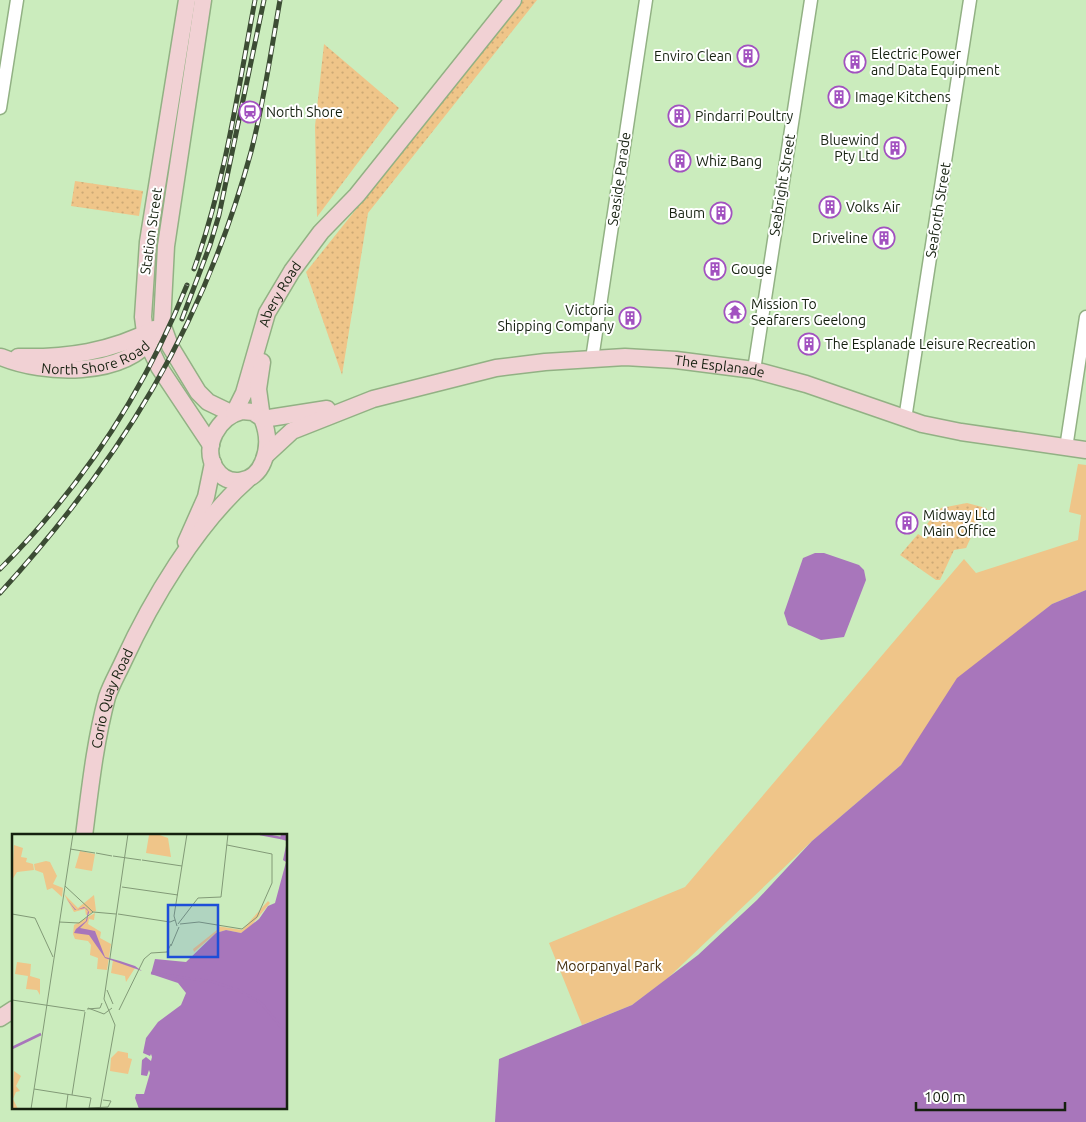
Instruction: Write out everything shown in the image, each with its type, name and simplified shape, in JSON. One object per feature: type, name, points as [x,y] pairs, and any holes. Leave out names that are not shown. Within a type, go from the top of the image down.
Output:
[{"type":"main road","name":"Station Street","points":[[187,0],[148,242],[143,306],[146,339],[159,367],[211,445]]},
{"type":"main road","name":"Station Street","points":[[203,0],[166,246],[162,324],[170,346],[198,392],[208,402],[234,413]]},
{"type":"main road","name":"Abery Road","points":[[234,413],[244,393],[263,324],[278,292],[321,232],[357,195],[513,0]]},
{"type":"main road","name":"Abery Road","points":[[262,418],[258,389],[272,323],[292,286],[328,241],[357,195]]},
{"type":"main road","name":"North Shore Road","points":[[0,357],[45,370],[81,368],[132,355],[162,324]]},
{"type":"main road","name":"The Esplanade","points":[[266,455],[292,431],[347,407],[447,379],[496,368],[592,359],[676,360],[754,370],[806,384],[905,419],[954,431],[1086,450]]},
{"type":"main road","name":"The Esplanade","points":[[262,418],[347,407]]},
{"type":"main road","points":[[247,411],[262,418],[267,439],[266,455],[258,472],[247,480],[235,481],[225,478],[217,471],[213,463],[211,445],[213,435],[220,425],[234,413],[247,411]]},
{"type":"main road","name":"Corio Quay Road","points":[[173,572],[206,497],[213,463]]},
{"type":"main road","name":"Corio Quay Road","points":[[84,834],[96,751],[108,695],[138,628],[173,572],[222,505],[247,480]]},
{"type":"main road","points":[[0,1018],[12,1010]]},
{"type":"main road","points":[[0,1027],[12,1020]]},
{"type":"street","points":[[0,108],[17,0]]},
{"type":"street","name":"Seaside Parade","points":[[592,359],[646,0]]},
{"type":"street","name":"Seabright Street","points":[[754,370],[811,0]]},
{"type":"street","name":"Seaforth Street","points":[[905,419],[970,0]]},
{"type":"street","points":[[1066,448],[1086,317]]},
{"type":"green space","points":[[523,0],[537,0],[368,213],[342,375],[306,272]]},
{"type":"green space","points":[[324,44],[399,108],[317,217],[315,126]]},
{"type":"green space","points":[[75,181],[143,191],[139,216],[71,206]]},
{"type":"green space","name":"Moorpanyal Park","points":[[1078,464],[1086,465],[1086,590],[1052,604],[964,674],[901,765],[812,841],[668,978],[632,1005],[582,1025],[549,943],[685,887],[964,559],[976,573],[1078,540],[1081,515],[1069,512]]},
{"type":"green space","points":[[967,503],[986,508],[990,514],[987,519],[978,522],[966,548],[954,550],[940,580],[936,580],[900,555],[918,534],[926,539],[934,529],[927,524],[941,508]]},
{"type":"shaded area","points":[[815,553],[824,553],[859,565],[864,570],[866,580],[844,637],[821,640],[788,625],[784,613],[803,558]]},
{"type":"shaded area","points":[[1086,590],[1086,1122],[495,1122],[499,1059],[632,1005],[698,955],[757,900],[812,841],[901,765],[957,678],[1052,604]]},
{"type":"railway","points":[[194,269],[205,236],[222,170],[255,0]]},
{"type":"railway","points":[[182,319],[210,245],[219,215],[264,0]]},
{"type":"railway","points":[[0,593],[44,543],[84,493],[120,441],[153,388],[209,276],[231,216],[256,133],[280,0]]},
{"type":"railway","points":[[0,569],[58,505],[108,436],[131,400],[151,363],[187,285]]},
{"type":"place","name":"Enviro Clean","points":[[748,56]]},
{"type":"place","name":"Electric Power and Data Equipment","points":[[855,62]]},
{"type":"place","name":"Image Kitchens","points":[[839,97]]},
{"type":"place","name":"North Shore","points":[[250,112]]},
{"type":"place","name":"Pindarri Poultry","points":[[679,116]]},
{"type":"place","name":"Bluewind Pty Ltd","points":[[895,148]]},
{"type":"place","name":"Whiz Bang","points":[[680,161]]},
{"type":"place","name":"Volks Air","points":[[830,207]]},
{"type":"place","name":"Baum","points":[[721,213]]},
{"type":"place","name":"Driveline","points":[[884,238]]},
{"type":"place","name":"Gouge","points":[[715,269]]},
{"type":"place","name":"Mission To Seafarers Geelong","points":[[735,312]]},
{"type":"place","name":"Victoria Shipping Company","points":[[630,318]]},
{"type":"place","name":"The Esplanade Leisure Recreation","points":[[809,344]]},
{"type":"place","name":"Midway Ltd Main Office","points":[[907,523]]}]
